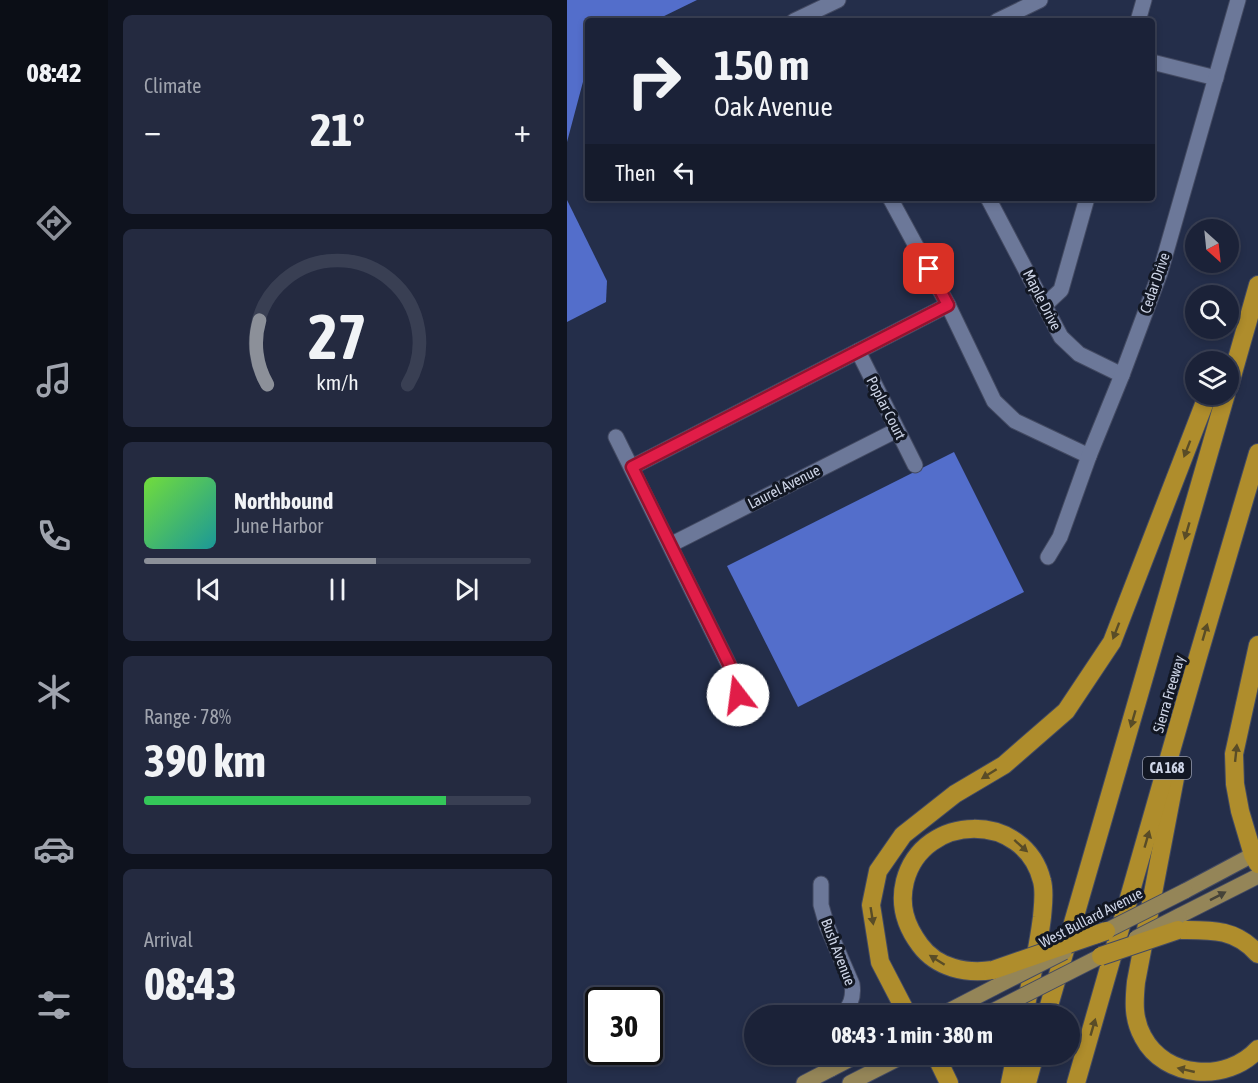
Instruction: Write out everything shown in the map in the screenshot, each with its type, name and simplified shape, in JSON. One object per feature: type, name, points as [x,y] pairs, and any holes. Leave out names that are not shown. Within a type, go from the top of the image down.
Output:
[{"type":"highway","points":[[1239,351],[1258,285]]},
{"type":"highway","points":[[1236,351],[1241,343]]},
{"type":"highway","points":[[902,1005],[880,962],[871,904],[878,871],[903,835],[955,794],[1004,765],[1067,711],[1112,642],[1204,405]]},
{"type":"highway","name":"Sierra Freeway","points":[[1049,1005],[1223,405]]},
{"type":"highway","name":"Sierra Freeway","points":[[1076,1083],[1258,453]]},
{"type":"highway","points":[[1256,857],[1240,811],[1235,783],[1235,754],[1258,645]]},
{"type":"highway","points":[[1197,660],[1136,982],[1134,1003],[1136,1020],[1151,1049],[1173,1067],[1186,1071],[1216,1073],[1230,1069],[1243,1062],[1258,1049]]},
{"type":"highway","points":[[1026,1005],[1039,935],[1044,900],[1039,869],[1029,854],[1009,837],[983,829],[955,831],[930,842],[919,852],[911,864],[903,889],[902,904],[905,916],[909,928],[924,951],[948,966],[965,971],[981,972],[994,979],[1105,931]]},
{"type":"highway","points":[[1101,956],[1179,923],[1228,933],[1243,941],[1258,954]]},
{"type":"highway","points":[[940,1065],[949,1083]]},
{"type":"highway","points":[[1010,1083],[1014,1065]]},
{"type":"highway","points":[[1027,1083],[1032,1065]]},
{"type":"main road","name":"West Bullard Avenue","points":[[1105,931],[1256,857]]},
{"type":"main road","points":[[1179,923],[1258,876]]},
{"type":"main road","points":[[1005,1005],[1101,956]]},
{"type":"main road","points":[[955,1005],[994,979]]},
{"type":"main road","points":[[804,1083],[839,1065]]},
{"type":"main road","points":[[850,1083],[885,1065]]},
{"type":"main road","points":[[824,1083],[830,1076],[831,1069]]},
{"type":"street","points":[[803,18],[838,0]]},
{"type":"street","points":[[1003,18],[1040,0]]},
{"type":"street","points":[[1139,18],[1144,0]]},
{"type":"street","name":"Cedar Drive","points":[[1048,557],[1060,537],[1160,273],[1238,0]]},
{"type":"street","points":[[1155,63],[1216,78]]},
{"type":"street","points":[[892,201],[948,305],[994,402],[1015,421],[1089,456]]},
{"type":"street","name":"Maple Drive","points":[[990,201],[1061,337],[1079,354],[1122,375]]},
{"type":"street","points":[[1045,305],[1061,290],[1086,201]]},
{"type":"street","points":[[632,467],[948,305]]},
{"type":"street","name":"Poplar Court","points":[[858,351],[915,465]]},
{"type":"street","name":"Laurel Avenue","points":[[670,545],[897,430]]},
{"type":"street","points":[[616,437],[735,676],[738,695]]},
{"type":"street","name":"Bush Avenue","points":[[821,884],[821,905],[827,926],[852,984],[853,997],[850,1005]]},
{"type":"street","points":[[829,1065],[831,1069]]},
{"type":"water","points":[[567,0],[697,0],[660,18],[585,18],[585,74],[567,142]]},
{"type":"water","points":[[567,200],[607,281],[606,302],[567,322]]},
{"type":"water","points":[[954,452],[1024,592],[798,707],[727,566]]},
{"type":"route","points":[[738,695],[735,676],[632,467],[948,305],[929,269]]}]
